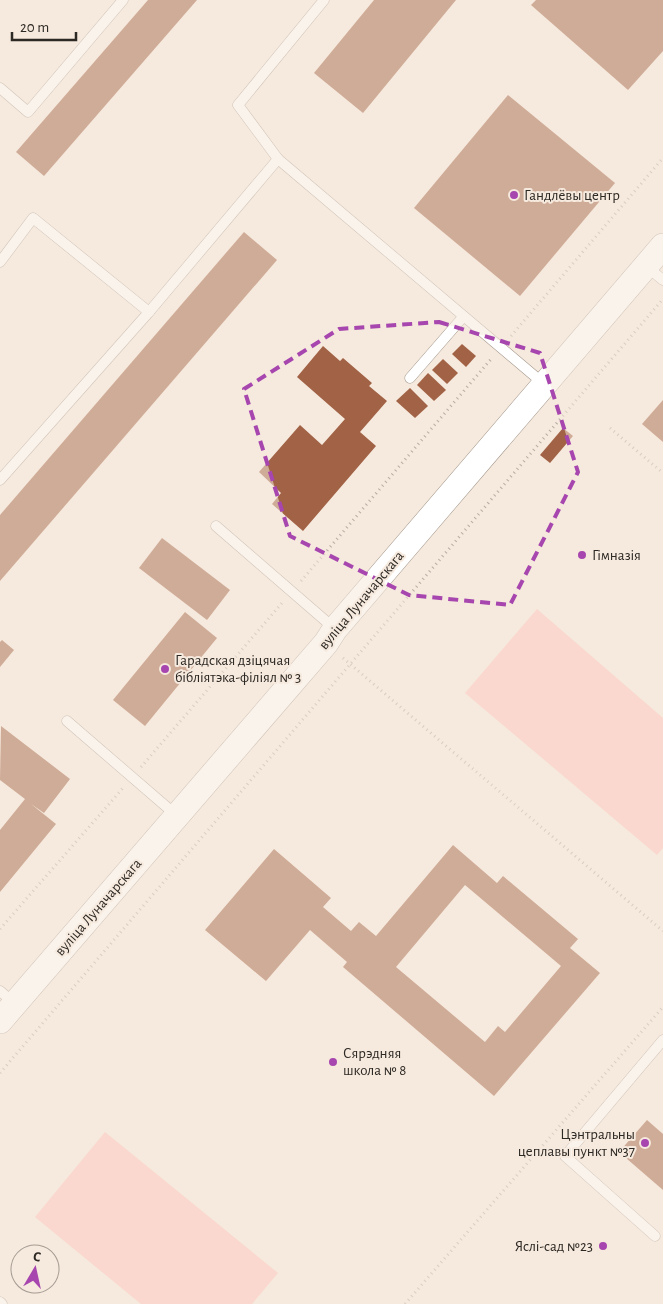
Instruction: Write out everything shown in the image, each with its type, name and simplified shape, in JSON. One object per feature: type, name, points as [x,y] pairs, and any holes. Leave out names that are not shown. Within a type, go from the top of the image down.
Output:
[{"type":"street","name":"вуліца Луначарскага","points":[[5,1005],[176,815],[544,384],[654,273],[663,246]]},
{"type":"lane","points":[[0,88],[28,112],[123,0]]},
{"type":"lane","points":[[324,0],[238,105],[278,159],[544,384]]},
{"type":"lane","points":[[0,480],[149,312],[278,159]]},
{"type":"lane","points":[[0,262],[33,218],[149,312]]},
{"type":"lane","points":[[410,378],[463,317]]},
{"type":"lane","points":[[216,526],[330,636]]},
{"type":"lane","points":[[67,722],[176,815]]},
{"type":"lane","points":[[655,1236],[565,1156],[663,1040]]},
{"type":"path","points":[[506,342],[663,158]]},
{"type":"path","points":[[0,1072],[663,299]]},
{"type":"path","points":[[297,586],[493,356]]},
{"type":"path","points":[[610,428],[663,473]]},
{"type":"path","points":[[138,771],[285,600]]},
{"type":"path","points":[[330,636],[350,663],[663,931]]},
{"type":"path","points":[[0,929],[125,786]]},
{"type":"path","points":[[406,1304],[663,1006]]},
{"type":"highlighted area","points":[[439,322],[540,353],[578,472],[510,605],[409,595],[290,536],[244,389],[339,329]]},
{"type":"shaded area","points":[[537,609],[663,718],[663,848],[657,855],[465,693]]},
{"type":"shaded area","points":[[105,1132],[278,1273],[252,1304],[141,1304],[35,1217]]},
{"type":"building","points":[[148,0],[197,0],[44,176],[16,152]]},
{"type":"building","points":[[374,0],[456,0],[363,113],[314,73]]},
{"type":"building","points":[[536,0],[663,0],[663,51],[628,90],[531,5]]},
{"type":"building","name":"Гандлёвы центр","points":[[508,95],[615,183],[520,296],[414,208]]},
{"type":"building","points":[[244,232],[277,260],[0,581],[0,515]]},
{"type":"building","points":[[462,344],[476,356],[466,367],[452,354]]},
{"type":"building","points":[[323,346],[340,361],[343,358],[372,383],[369,386],[387,401],[360,432],[376,446],[303,531],[272,504],[281,493],[259,472],[300,425],[322,445],[345,419],[297,377]]},
{"type":"building","points":[[443,359],[458,373],[447,384],[432,370]]},
{"type":"building","points":[[428,373],[446,390],[434,401],[417,385]]},
{"type":"building","points":[[410,388],[428,406],[415,418],[396,401]]},
{"type":"building","points":[[663,400],[663,442],[642,424]]},
{"type":"building","points":[[563,428],[573,436],[550,463],[540,455]]},
{"type":"building","points":[[162,538],[230,590],[207,620],[139,568]]},
{"type":"building","name":"Гарадская дзіцячая бібліятэка-філіял № 3","points":[[185,612],[217,638],[145,726],[113,700]]},
{"type":"building","points":[[2,640],[14,650],[0,667],[0,642]]},
{"type":"building","points":[[1,726],[70,779],[44,813],[31,804],[56,824],[0,892],[0,830],[25,799],[0,780]]},
{"type":"building","points":[[453,845],[497,883],[503,876],[578,939],[570,948],[600,973],[494,1096],[343,967],[347,962],[310,930],[266,981],[205,930],[274,849],[331,898],[323,907],[351,931],[359,922],[376,936]],"holes":[[[465,885],[561,966],[505,1032],[498,1026],[485,1042],[396,967]]]},
{"type":"building","name":"Цэнтральны цеплавы пункт №37","points":[[647,1120],[663,1134],[663,1190],[619,1152]]},
{"type":"place","name":"Гандлёвы центр","points":[[514,195]]},
{"type":"place","name":"Гімназія","points":[[582,555]]},
{"type":"place","name":"Гарадская дзіцячая бібліятэка-філіял № 3","points":[[165,669]]},
{"type":"place","name":"Сярэдняя школа № 8","points":[[333,1062]]},
{"type":"place","name":"Цэнтральны цеплавы пункт №37","points":[[645,1143]]},
{"type":"place","name":"Яслі-сад №23","points":[[603,1246]]}]
